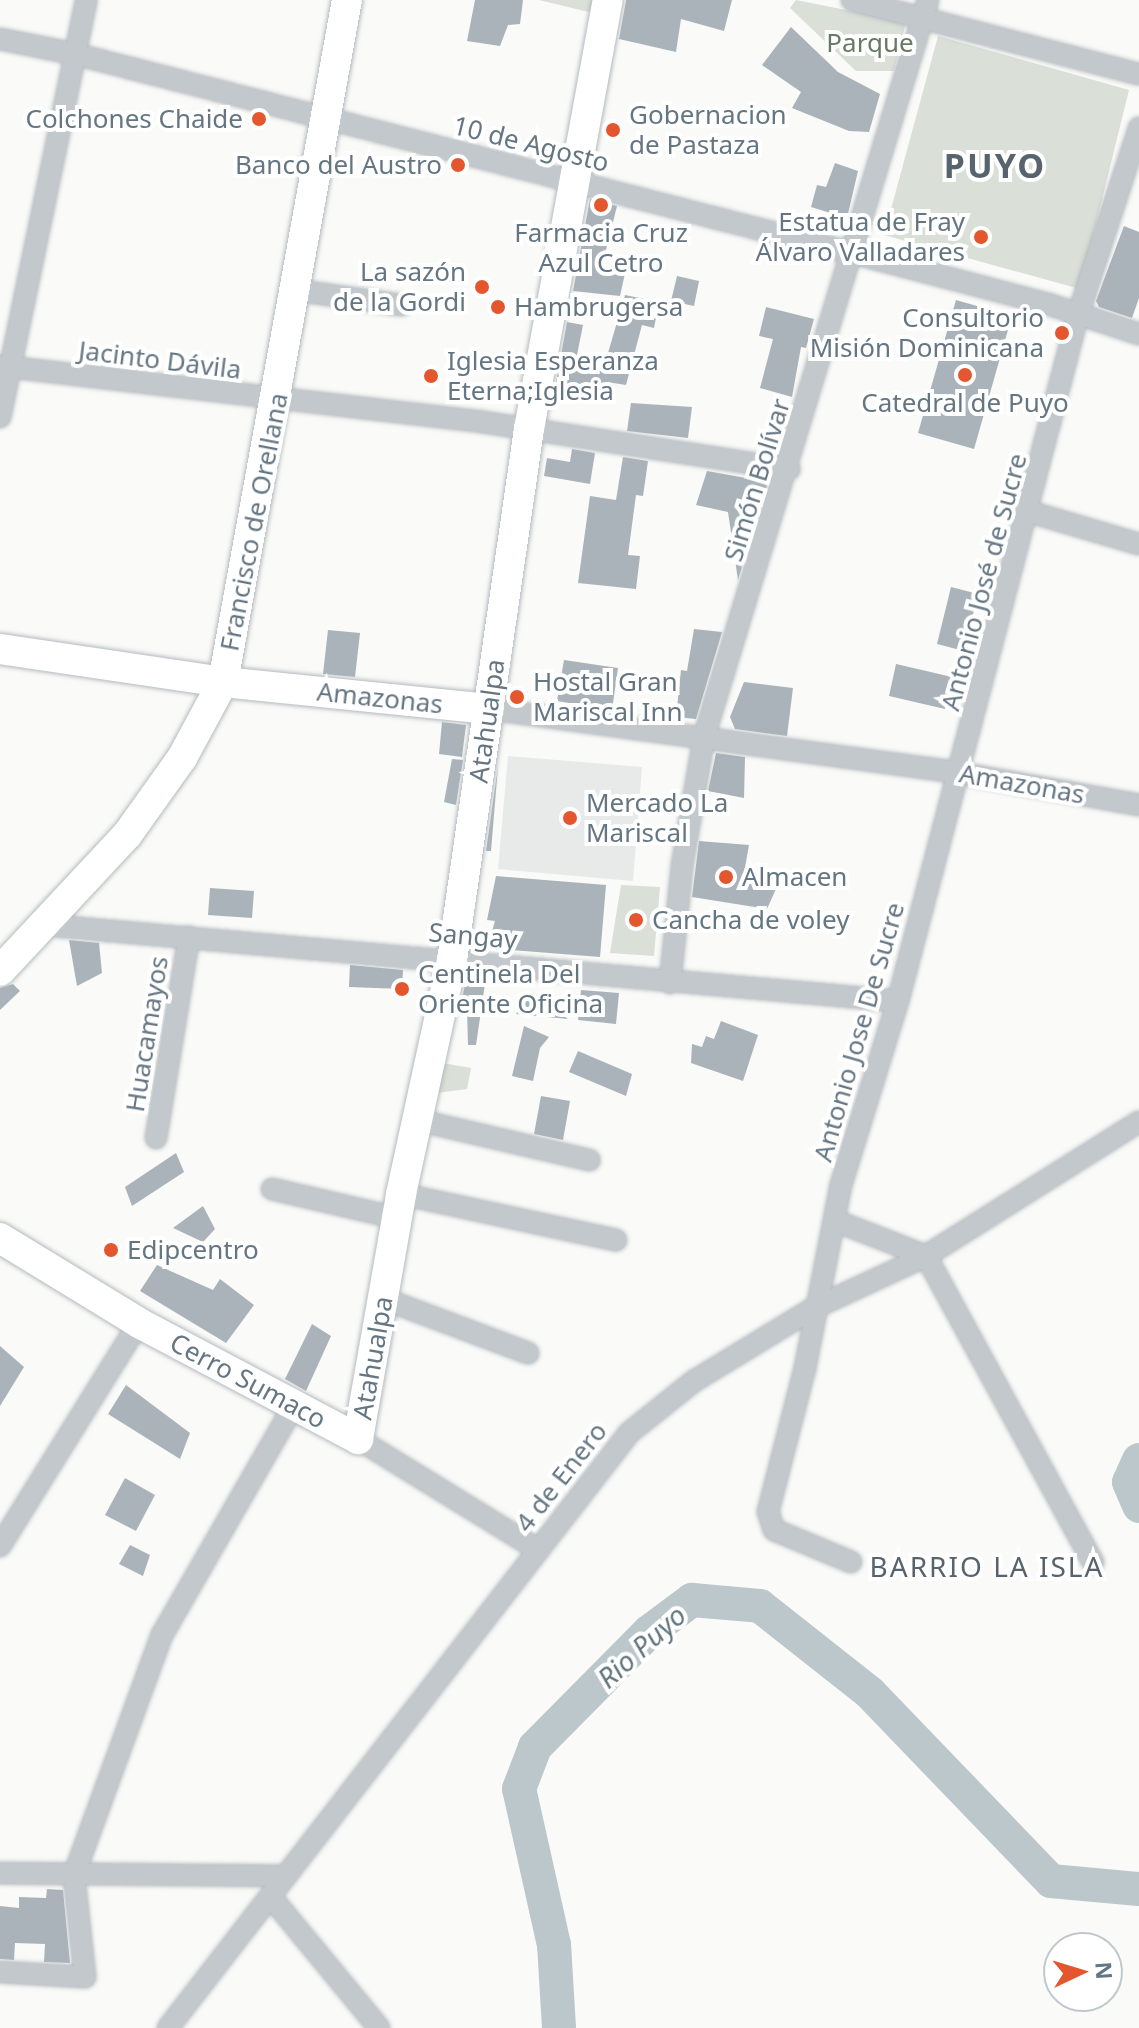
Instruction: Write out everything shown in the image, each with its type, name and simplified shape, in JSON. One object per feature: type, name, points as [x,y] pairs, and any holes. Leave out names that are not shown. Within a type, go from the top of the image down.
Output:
[{"type":"street","points":[[0,417],[5,367],[86,0]]},
{"type":"street","name":"Francisco de Orellana","points":[[0,971],[127,835],[182,758],[223,682],[278,400],[294,290],[347,0]]},
{"type":"street","name":"Atahualpa","points":[[358,1439],[399,1206],[452,960],[529,429],[608,0]]},
{"type":"street","points":[[852,0],[925,10],[1139,74]]},
{"type":"street","name":"Simón Bolívar","points":[[670,983],[682,866],[704,737],[789,469],[850,253],[925,10]]},
{"type":"street","name":"10 de Agosto","points":[[0,39],[75,54],[850,253],[1139,334]]},
{"type":"street","name":"Antonio José de Sucre","points":[[960,773],[1030,512],[1078,315],[1139,128]]},
{"type":"street","points":[[294,290],[401,305]]},
{"type":"street","name":"Jacinto Dávila","points":[[5,367],[529,429],[789,469]]},
{"type":"street","points":[[1030,512],[1139,544]]},
{"type":"street","name":"Amazonas","points":[[0,649],[223,682],[489,709],[704,737],[960,773],[1139,805]]},
{"type":"street","name":"Antonio Jose De Sucre","points":[[851,1562],[774,1530],[769,1522],[814,1308],[836,1221],[841,1185],[898,1001],[960,773]]},
{"type":"street","name":"Sangay","points":[[44,925],[898,1001]]},
{"type":"street","name":"Huacamayos","points":[[156,1138],[189,937]]},
{"type":"street","points":[[417,1120],[589,1160]]},
{"type":"street","name":"4 de Enero","points":[[168,2028],[629,1433],[694,1381],[814,1308],[926,1256],[1139,1122]]},
{"type":"street","points":[[272,1189],[616,1240]]},
{"type":"street","points":[[836,1221],[926,1256],[1093,1562]]},
{"type":"street","name":"Cerro Sumaco","points":[[0,1238],[139,1323],[358,1439],[537,1549]]},
{"type":"street","points":[[384,1299],[528,1353]]},
{"type":"street","points":[[0,1546],[139,1323]]},
{"type":"street","points":[[0,1972],[85,1977],[74,1875],[162,1635],[294,1405]]},
{"type":"street","points":[[0,1873],[286,1876]]},
{"type":"street","points":[[271,1897],[379,2028]]},
{"type":"shaded area","name":"Mercado La Mariscal","points":[[508,756],[642,767],[633,881],[498,869]]},
{"type":"green space","points":[[539,0],[600,0],[597,14]]},
{"type":"green space","name":"Parque","points":[[796,0],[906,22],[894,71],[856,71],[790,8]]},
{"type":"green space","points":[[938,36],[1129,90],[1080,289],[884,235]]},
{"type":"green space","name":"Cancha de voley","points":[[621,885],[660,887],[654,956],[610,953]]},
{"type":"green space","points":[[436,1062],[471,1068],[467,1089],[429,1094]]},
{"type":"building","points":[[475,0],[523,0],[520,24],[508,25],[500,46],[467,41]]},
{"type":"building","points":[[626,0],[732,0],[724,31],[681,19],[676,52],[619,39]]},
{"type":"building","points":[[791,27],[838,72],[880,94],[869,132],[849,131],[792,108],[801,92],[762,65]]},
{"type":"building","points":[[835,163],[858,171],[847,218],[811,207],[817,185],[826,187]]},
{"type":"building","points":[[590,199],[617,206],[602,266],[626,269],[620,296],[573,291]]},
{"type":"building","points":[[1124,226],[1139,232],[1139,298],[1132,318],[1099,307],[1096,301]]},
{"type":"building","points":[[677,276],[699,281],[694,306],[671,301]]},
{"type":"building","points":[[625,295],[659,302],[654,328],[642,325],[626,385],[607,382],[605,397],[555,388],[567,322],[583,325],[575,365],[603,370]]},
{"type":"building","name":"Catedral de Puyo","points":[[956,300],[1012,316],[974,449],[918,433]]},
{"type":"building","points":[[766,307],[814,319],[806,348],[801,347],[792,397],[760,388],[773,339],[759,336]]},
{"type":"building","points":[[631,403],[692,407],[688,438],[627,431]]},
{"type":"building","points":[[572,449],[595,453],[590,484],[544,476],[547,458],[570,462]]},
{"type":"building","points":[[623,457],[648,461],[643,496],[636,495],[628,555],[640,556],[636,589],[578,583],[590,496],[616,500]]},
{"type":"building","points":[[707,471],[768,482],[738,580],[728,512],[696,505]]},
{"type":"building","points":[[951,587],[978,594],[964,651],[937,644]]},
{"type":"building","points":[[694,629],[722,632],[696,719],[676,717],[681,670],[687,671]]},
{"type":"building","points":[[328,630],[360,633],[355,677],[323,674]]},
{"type":"building","points":[[564,660],[618,668],[612,710],[557,701]]},
{"type":"building","points":[[896,664],[952,677],[945,709],[889,696]]},
{"type":"building","points":[[744,682],[793,688],[787,736],[735,729],[730,717]]},
{"type":"building","points":[[442,722],[466,725],[462,757],[439,754]]},
{"type":"building","points":[[716,753],[745,757],[744,798],[708,791]]},
{"type":"building","points":[[452,759],[463,760],[456,805],[444,802]]},
{"type":"building","points":[[498,766],[491,851],[486,851]]},
{"type":"building","name":"Almacen","points":[[699,841],[749,845],[744,873],[780,880],[767,909],[692,897]]},
{"type":"building","points":[[496,876],[606,885],[600,957],[487,948],[495,921],[487,920]]},
{"type":"building","points":[[210,888],[254,891],[252,918],[208,915]]},
{"type":"building","points":[[69,940],[99,943],[102,973],[77,986]]},
{"type":"building","points":[[350,965],[403,970],[402,989],[349,987]]},
{"type":"building","points":[[467,976],[486,977],[476,1045],[468,1045],[467,1009],[460,1007]]},
{"type":"building","points":[[13,984],[20,991],[0,1010],[0,988]]},
{"type":"building","points":[[581,990],[619,993],[616,1024],[578,1020]]},
{"type":"building","points":[[533,992],[568,1019],[516,1014]]},
{"type":"building","points":[[721,1021],[758,1035],[743,1081],[691,1063],[692,1044],[702,1047],[706,1036],[714,1039]]},
{"type":"building","points":[[524,1026],[549,1037],[540,1048],[533,1081],[512,1076]]},
{"type":"building","points":[[578,1051],[632,1074],[626,1096],[569,1072]]},
{"type":"building","points":[[541,1096],[570,1101],[563,1140],[534,1134]]},
{"type":"building","points":[[176,1153],[184,1172],[132,1206],[125,1187]]},
{"type":"building","points":[[203,1206],[215,1229],[203,1242],[173,1228]]},
{"type":"building","points":[[157,1265],[213,1290],[220,1279],[254,1305],[226,1343],[140,1291]]},
{"type":"building","points":[[312,1324],[331,1336],[306,1391],[285,1379]]},
{"type":"building","points":[[0,1346],[24,1367],[0,1406]]},
{"type":"building","points":[[126,1385],[190,1433],[180,1459],[108,1414]]},
{"type":"building","points":[[125,1478],[155,1495],[136,1531],[105,1515]]},
{"type":"building","points":[[130,1545],[150,1555],[143,1576],[119,1564]]},
{"type":"building","points":[[47,1889],[63,1890],[70,1963],[44,1962],[45,1944],[15,1943],[14,1960],[0,1959],[0,1906],[19,1908],[19,1897],[46,1898]]},
{"type":"waterway","name":"Rio Puyo","points":[[1139,1460],[1129,1482],[1139,1506]]},
{"type":"waterway","name":"Rio Puyo","points":[[559,2028],[554,1945],[519,1789],[535,1747],[649,1632],[692,1600],[760,1606],[870,1693],[1051,1881],[1139,1889]]},
{"type":"place","name":"Colchones Chaide","points":[[259,119]]},
{"type":"place","name":"Gobernacion de Pastaza","points":[[613,130]]},
{"type":"place","name":"Banco del Austro","points":[[458,165]]},
{"type":"place","name":"Farmacia Cruz Azul Cetro","points":[[601,205]]},
{"type":"place","name":"Estatua de Fray Álvaro Valladares","points":[[981,237]]},
{"type":"place","name":"La sazón de la Gordi","points":[[482,287]]},
{"type":"place","name":"Hambrugersa","points":[[498,307]]},
{"type":"place","name":"Consultorio Misión Dominicana","points":[[1062,333]]},
{"type":"place","name":"Catedral de Puyo","points":[[965,375]]},
{"type":"place","name":"Iglesia Esperanza Eterna;Iglesia","points":[[431,376]]},
{"type":"place","name":"Hostal Gran Mariscal Inn","points":[[517,697]]},
{"type":"place","name":"Mercado La Mariscal","points":[[570,818]]},
{"type":"place","name":"Almacen","points":[[726,877]]},
{"type":"place","name":"Cancha de voley","points":[[636,920]]},
{"type":"place","name":"Centinela Del Oriente Oficina","points":[[402,989]]},
{"type":"place","name":"Edipcentro","points":[[111,1250]]},
{"type":"district","name":"PUYO","points":[[995,166]]},
{"type":"district","name":"BARRIO LA ISLA","points":[[987,1566]]}]
